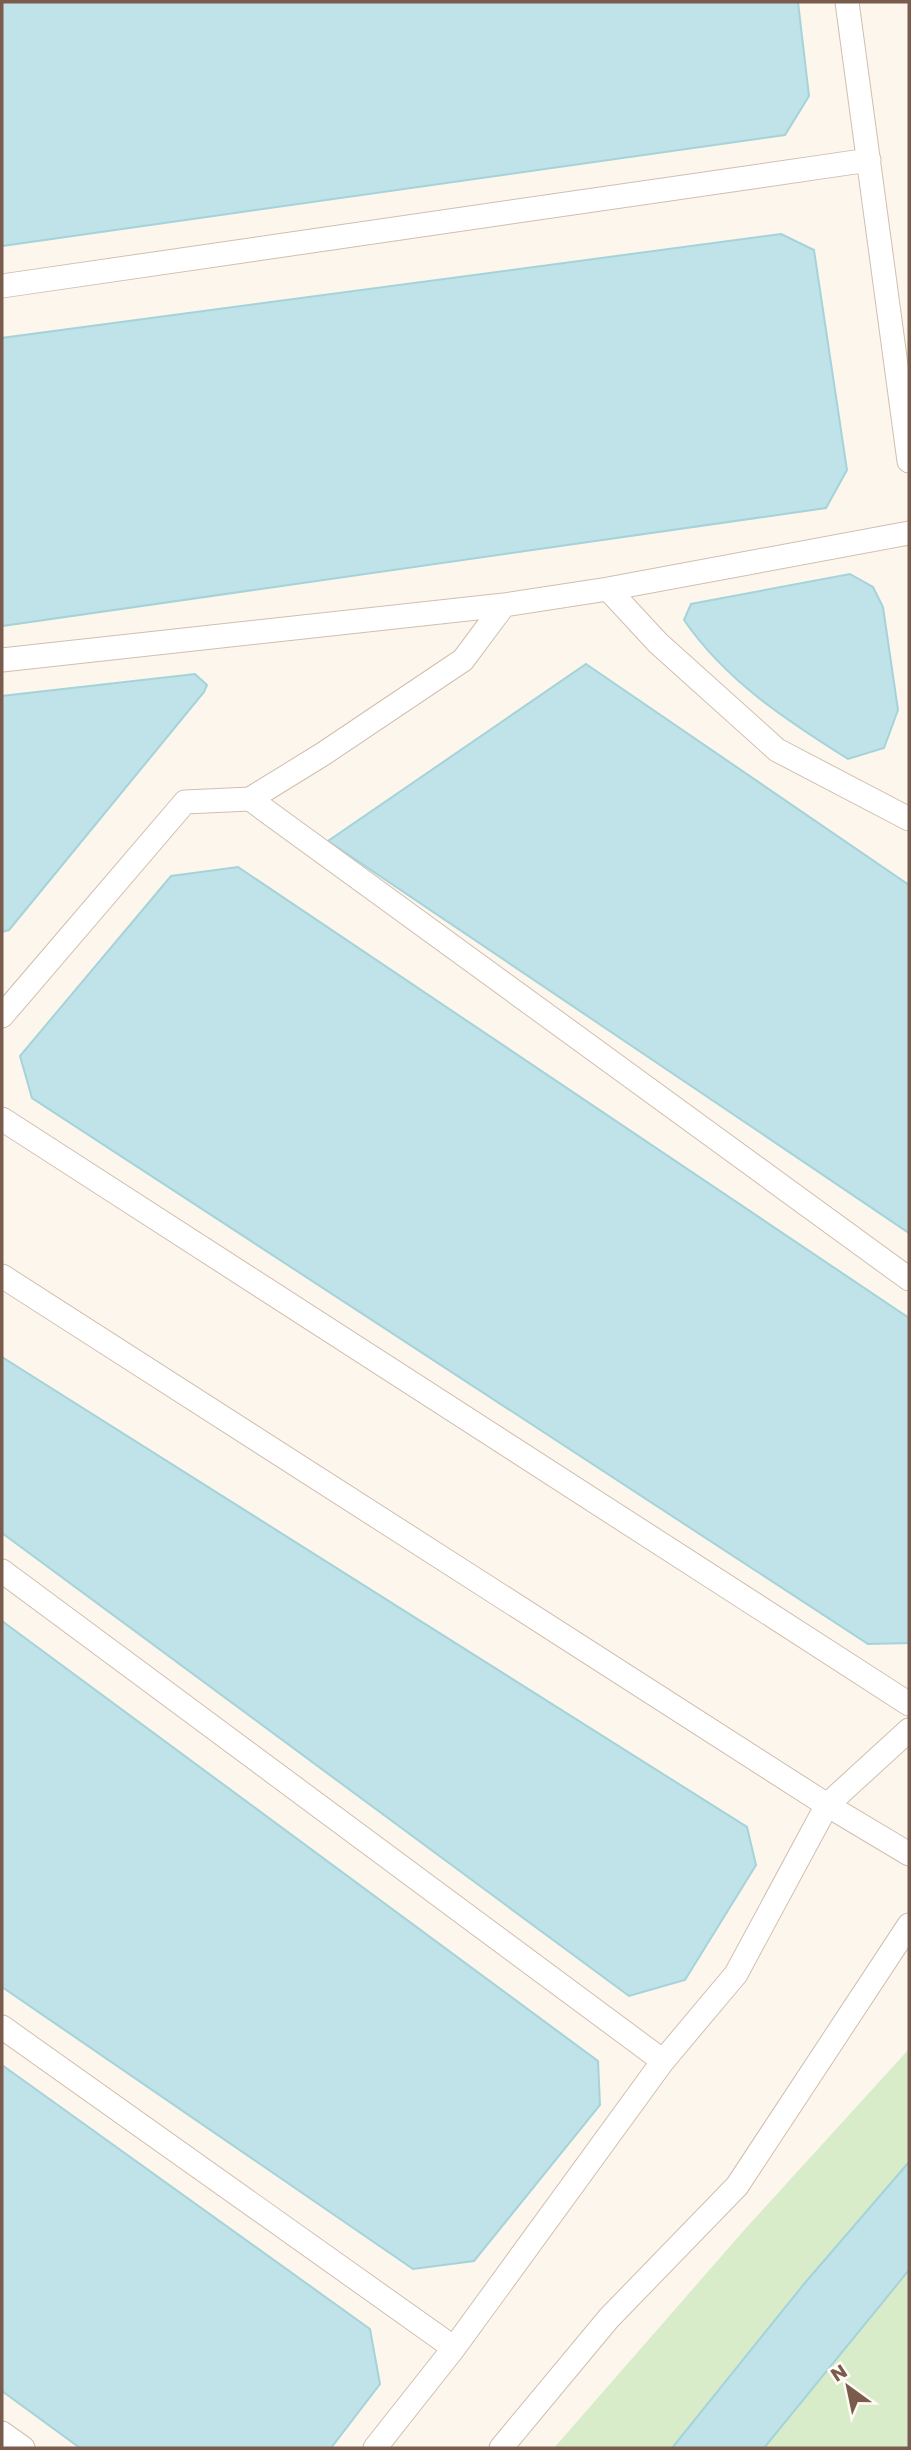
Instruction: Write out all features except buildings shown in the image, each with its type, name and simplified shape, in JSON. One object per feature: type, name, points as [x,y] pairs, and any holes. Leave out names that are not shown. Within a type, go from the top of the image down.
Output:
[{"type":"lane","points":[[847,2],[909,461]]},
{"type":"lane","points":[[2,286],[869,160]]},
{"type":"lane","points":[[2,660],[504,605],[608,589],[909,533]]},
{"type":"lane","points":[[608,589],[658,643],[777,750],[905,808]]},
{"type":"lane","points":[[2,1016],[185,802],[250,799],[463,660],[504,605]]},
{"type":"lane","points":[[250,799],[909,1279]]},
{"type":"lane","points":[[2,1119],[909,1704]]},
{"type":"lane","points":[[2,1276],[827,1805],[909,1854]]},
{"type":"lane","points":[[2,1571],[663,2061]]},
{"type":"lane","points":[[375,2448],[454,2348],[663,2061],[736,1974],[827,1805],[909,1730]]},
{"type":"lane","points":[[501,2448],[609,2318],[737,2186],[909,1925]]},
{"type":"lane","points":[[2,2027],[454,2348]]},
{"type":"lane","points":[[2,2433],[23,2448]]},
{"type":"green space","points":[[909,2049],[909,2162],[804,2284],[672,2448],[554,2448],[746,2228]]},
{"type":"green space","points":[[909,2270],[909,2448],[764,2448],[777,2431]]},
{"type":"water","points":[[2,2],[798,2],[809,96],[785,135],[2,246]]},
{"type":"water","points":[[781,234],[814,250],[847,470],[826,508],[2,626],[2,338]]},
{"type":"water","points":[[850,574],[873,587],[883,607],[898,710],[884,748],[848,759],[758,698],[719,662],[684,620],[691,604]]},
{"type":"water","points":[[586,664],[909,885],[909,1233],[328,841]]},
{"type":"water","points":[[195,674],[207,685],[204,692],[9,930],[2,932],[2,696]]},
{"type":"water","points":[[238,867],[909,1318],[909,1643],[868,1644],[32,1098],[20,1056],[171,876]]},
{"type":"water","points":[[2,1357],[747,1827],[756,1865],[685,1980],[629,1996],[2,1533]]},
{"type":"water","points":[[2,1621],[598,2061],[600,2105],[474,2261],[413,2269],[2,1987]]},
{"type":"water","points":[[2,2065],[370,2329],[380,2384],[331,2448],[80,2448],[2,2391]]},
{"type":"water","points":[[909,2162],[909,2270],[764,2448],[672,2448],[804,2284]]}]
